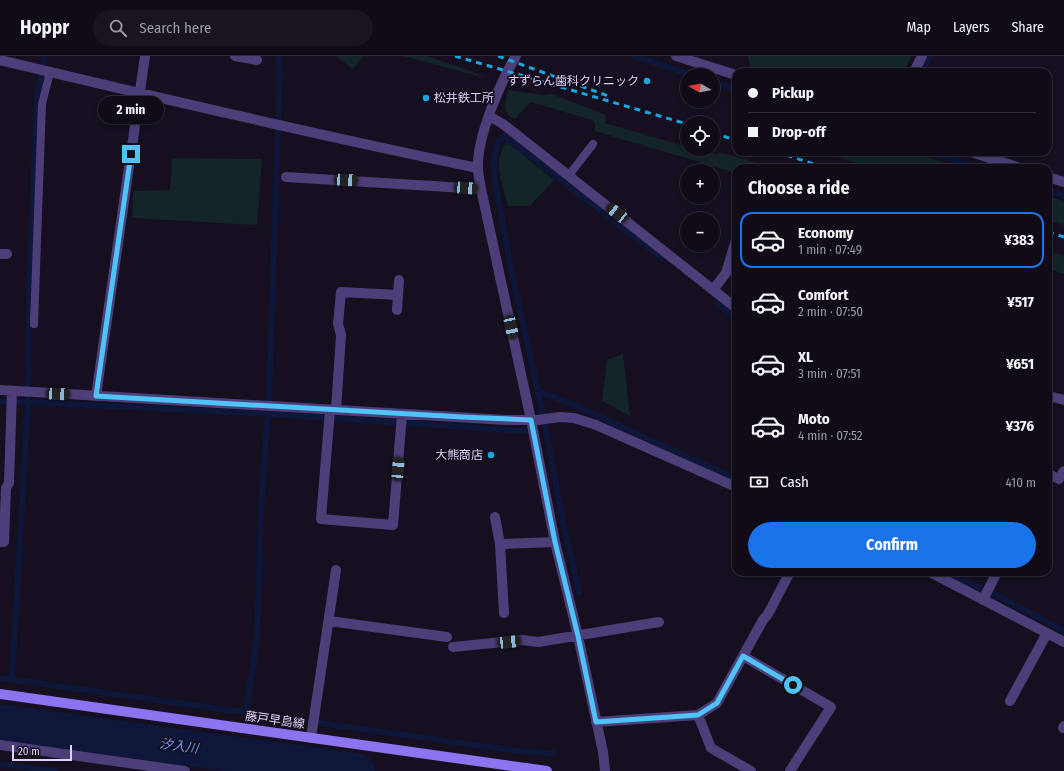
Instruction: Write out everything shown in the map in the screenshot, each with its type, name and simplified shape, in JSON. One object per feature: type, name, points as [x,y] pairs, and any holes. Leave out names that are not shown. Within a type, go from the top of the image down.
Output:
[{"type":"main road","name":"藤戸早島線","points":[[0,694],[312,734],[547,771]]},
{"type":"street","points":[[96,396],[145,56]]},
{"type":"street","points":[[235,56],[257,60]]},
{"type":"street","points":[[516,56],[504,78],[489,116],[480,144],[478,168],[481,189],[534,420],[555,542],[578,636],[603,752],[605,771]]},
{"type":"street","points":[[676,56],[732,75]]},
{"type":"street","points":[[916,68],[922,56]]},
{"type":"street","points":[[0,60],[140,94],[478,168]]},
{"type":"street","points":[[489,116],[503,124],[569,175],[732,305]]},
{"type":"street","points":[[983,156],[1008,164]]},
{"type":"street","points":[[286,177],[481,189]]},
{"type":"street","points":[[1052,178],[1064,182]]},
{"type":"street","points":[[713,290],[726,273],[732,253]]},
{"type":"street","points":[[397,310],[399,280]]},
{"type":"street","points":[[398,295],[341,292],[338,324],[341,335],[331,414],[321,519],[393,525],[402,420]]},
{"type":"street","points":[[0,390],[11,399]]},
{"type":"street","points":[[11,399],[28,392],[262,405],[331,414],[402,420],[534,420],[574,418],[596,425],[732,485]]},
{"type":"street","points":[[1052,397],[1064,400]]},
{"type":"street","points":[[0,542],[4,542],[6,488],[9,483],[11,399]]},
{"type":"street","points":[[1052,476],[1059,479],[1064,471]]},
{"type":"street","points":[[495,517],[500,544],[504,613]]},
{"type":"street","points":[[500,544],[555,542]]},
{"type":"street","points":[[312,734],[336,570]]},
{"type":"street","points":[[596,722],[698,715],[717,703],[788,576]]},
{"type":"street","points":[[941,576],[986,593],[1047,633],[1064,642]]},
{"type":"street","points":[[986,593],[995,576]]},
{"type":"street","points":[[329,622],[447,637]]},
{"type":"street","points":[[453,647],[523,640],[538,642],[659,622]]},
{"type":"street","points":[[1010,702],[1047,633]]},
{"type":"street","points":[[743,656],[831,707],[790,771]]},
{"type":"street","points":[[698,715],[711,748],[751,771]]},
{"type":"street","points":[[0,745],[185,771]]},
{"type":"lane","points":[[34,324],[42,104],[45,71]]},
{"type":"lane","points":[[569,175],[593,144]]},
{"type":"shaded area","points":[[335,56],[364,56],[353,69]]},
{"type":"shaded area","points":[[403,56],[426,56],[471,71],[485,78]]},
{"type":"shaded area","points":[[748,56],[912,56],[905,68],[750,67]]},
{"type":"shaded area","points":[[509,90],[542,95],[552,94],[606,115],[605,123],[680,145],[680,156],[720,156],[720,154],[722,153],[762,164],[732,164],[732,172],[720,168],[720,164],[706,164],[595,131],[595,123],[592,120],[530,102],[515,119],[507,114],[505,103]]},
{"type":"shaded area","points":[[507,142],[554,180],[530,206],[508,206],[501,181],[499,165],[502,149]]},
{"type":"shaded area","points":[[834,156],[925,156],[948,164],[860,164]]},
{"type":"shaded area","points":[[172,158],[262,159],[257,225],[132,218],[133,191],[170,190]]},
{"type":"shaded area","points":[[1052,197],[1064,201],[1064,225],[1052,222]]},
{"type":"shaded area","points":[[1052,252],[1064,256],[1064,274],[1052,270]]},
{"type":"shaded area","points":[[623,354],[630,416],[602,401],[607,360]]},
{"type":"shaded area","points":[[17,732],[298,771],[233,771],[16,740]]},
{"type":"waterway","points":[[0,401],[28,402],[29,298],[37,96],[44,63],[44,56]]},
{"type":"waterway","points":[[246,712],[257,638],[261,510],[269,396],[280,70],[278,56]]},
{"type":"waterway","points":[[633,56],[680,71]]},
{"type":"waterway","points":[[924,68],[930,56]]},
{"type":"waterway","points":[[720,84],[732,88]]},
{"type":"waterway","points":[[579,592],[564,527],[541,405],[511,269],[495,181],[494,158],[498,143],[504,136],[662,258]]},
{"type":"waterway","points":[[942,156],[968,164]]},
{"type":"waterway","points":[[1052,192],[1064,196]]},
{"type":"waterway","points":[[718,304],[732,315]]},
{"type":"waterway","points":[[538,391],[567,402],[732,477]]},
{"type":"waterway","points":[[12,680],[28,402],[267,414],[524,431]]},
{"type":"waterway","points":[[954,576],[1000,597],[1064,631]]},
{"type":"waterway","points":[[0,678],[518,751],[553,753]]},
{"type":"waterway","name":"汐入川","points":[[0,722],[357,771]]},
{"type":"waterway","points":[[0,764],[55,771]]},
{"type":"railway","points":[[455,56],[680,122]]},
{"type":"railway","points":[[498,56],[611,97]]},
{"type":"railway","points":[[720,135],[732,139]]},
{"type":"railway","points":[[789,156],[814,164]]},
{"type":"railway","points":[[1052,233],[1064,237]]},
{"type":"place","name":"すずらん歯科クリニック","points":[[647,81]]},
{"type":"place","name":"松井鉄工所","points":[[426,98]]},
{"type":"place","name":"大熊商店","points":[[491,455]]},
{"type":"route","points":[[131,154],[96,396],[506,420],[531,420],[555,542],[578,636],[596,722],[698,715],[717,703],[743,656],[793,685]]}]
